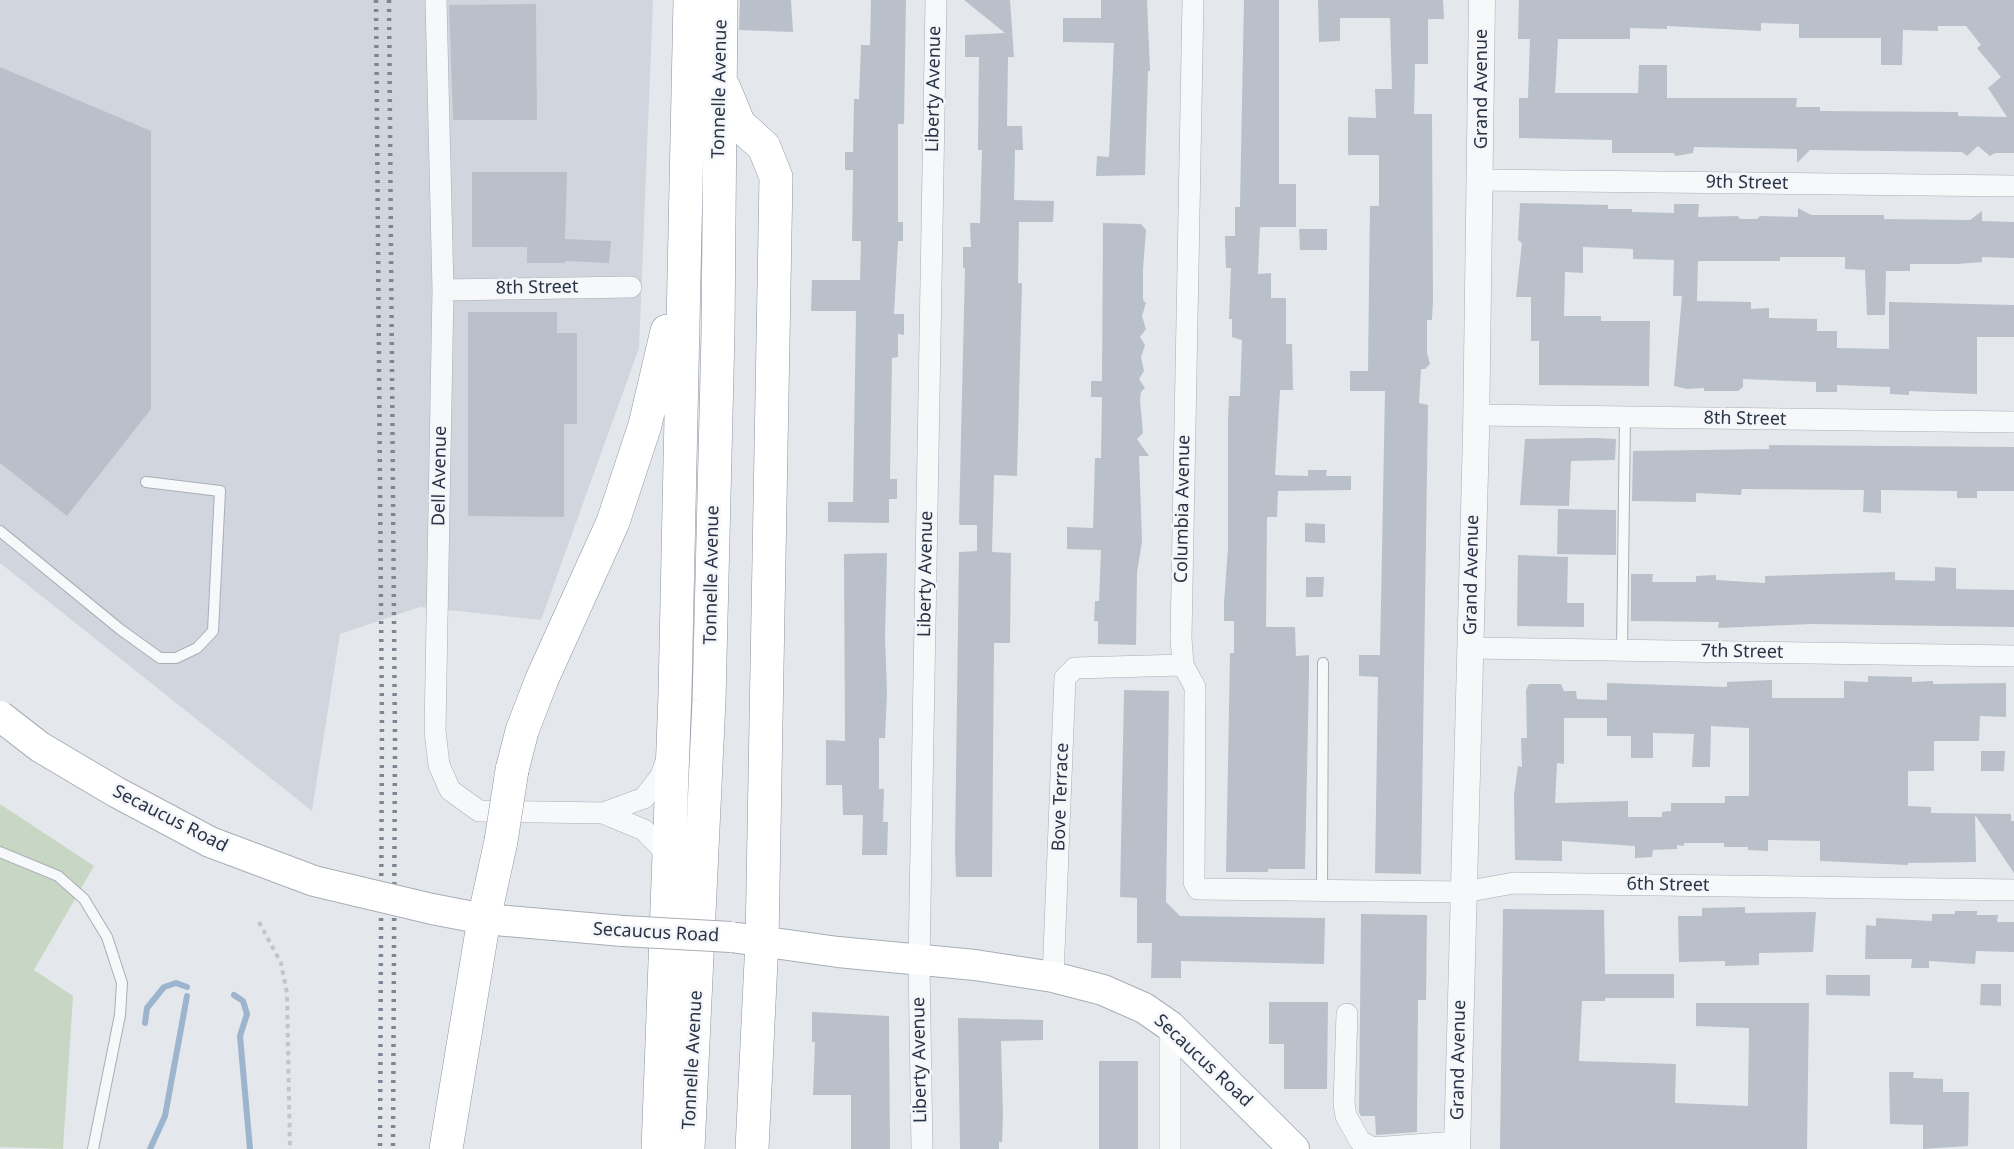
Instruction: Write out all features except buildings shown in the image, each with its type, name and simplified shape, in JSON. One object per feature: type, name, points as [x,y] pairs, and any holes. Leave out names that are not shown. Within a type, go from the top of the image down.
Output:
[{"type":"highway","name":"Tonnelle Avenue","points":[[658,1149],[672,744],[690,0]]},
{"type":"highway","name":"Tonnelle Avenue","points":[[688,1149],[709,700],[721,0]]},
{"type":"highway","points":[[720,81],[740,124],[764,147],[776,177],[747,939],[752,1149]]},
{"type":"highway","points":[[446,1149],[484,919],[501,841],[512,770],[522,731],[542,679],[613,522],[645,426],[662,362],[671,302],[684,257]]},
{"type":"main road","name":"Secaucus Road","points":[[0,716],[40,747],[116,792],[210,842],[314,881],[484,919],[747,939],[1053,977],[1103,990],[1144,1008],[1170,1026],[1294,1149]]},
{"type":"street","name":"Dell Avenue","points":[[436,0],[443,290],[435,731],[439,765],[450,790],[479,811],[603,813],[644,798],[661,776],[672,744]]},
{"type":"street","name":"Liberty Avenue","points":[[922,1149],[919,961],[936,0]]},
{"type":"street","name":"Columbia Avenue","points":[[1192,0],[1181,626],[1183,665],[1196,687],[1194,882],[1198,889],[1207,890],[1322,892]]},
{"type":"street","name":"Grand Avenue","points":[[1457,1146],[1476,415],[1482,0]]},
{"type":"street","name":"9th Street","points":[[1481,180],[2014,186]]},
{"type":"street","name":"8th Street","points":[[443,290],[631,287]]},
{"type":"street","name":"8th Street","points":[[1476,415],[2014,422]]},
{"type":"street","name":"7th Street","points":[[1470,648],[2014,656]]},
{"type":"street","name":"Bove Terrace","points":[[1053,977],[1065,678],[1075,668],[1124,669],[1183,665]]},
{"type":"street","name":"Dell Avenue","points":[[603,813],[644,830],[668,854]]},
{"type":"street","name":"6th Street","points":[[1322,892],[1464,892],[1514,883],[2014,890]]},
{"type":"street","points":[[1347,1014],[1344,1104],[1346,1116],[1360,1140],[1373,1148],[1457,1146]]},
{"type":"street","points":[[1170,1026],[1170,1149]]},
{"type":"lane","points":[[1622,650],[1625,417]]},
{"type":"lane","points":[[0,531],[121,630],[160,658],[176,658],[198,648],[213,631],[220,491],[146,482]]},
{"type":"lane","points":[[1322,892],[1323,663]]},
{"type":"lane","points":[[0,852],[58,876],[84,899],[107,937],[122,983],[120,1015],[93,1149]]},
{"type":"path","points":[[259,922],[281,963],[287,993],[291,1149]]},
{"type":"shaded area","points":[[0,0],[653,0],[639,348],[541,620],[420,607],[340,634],[312,811],[0,563]]},
{"type":"green space","points":[[0,804],[94,866],[34,970],[73,996],[63,1149],[0,1147]]},
{"type":"waterway","points":[[145,1023],[147,1008],[164,987],[176,983],[187,987]]},
{"type":"waterway","points":[[234,995],[243,1001],[247,1014],[240,1036],[250,1149]]},
{"type":"waterway","points":[[150,1149],[165,1116],[187,996]]},
{"type":"railway","points":[[376,0],[382,725],[380,1149]]},
{"type":"railway","points":[[389,0],[395,743],[393,1149]]}]
